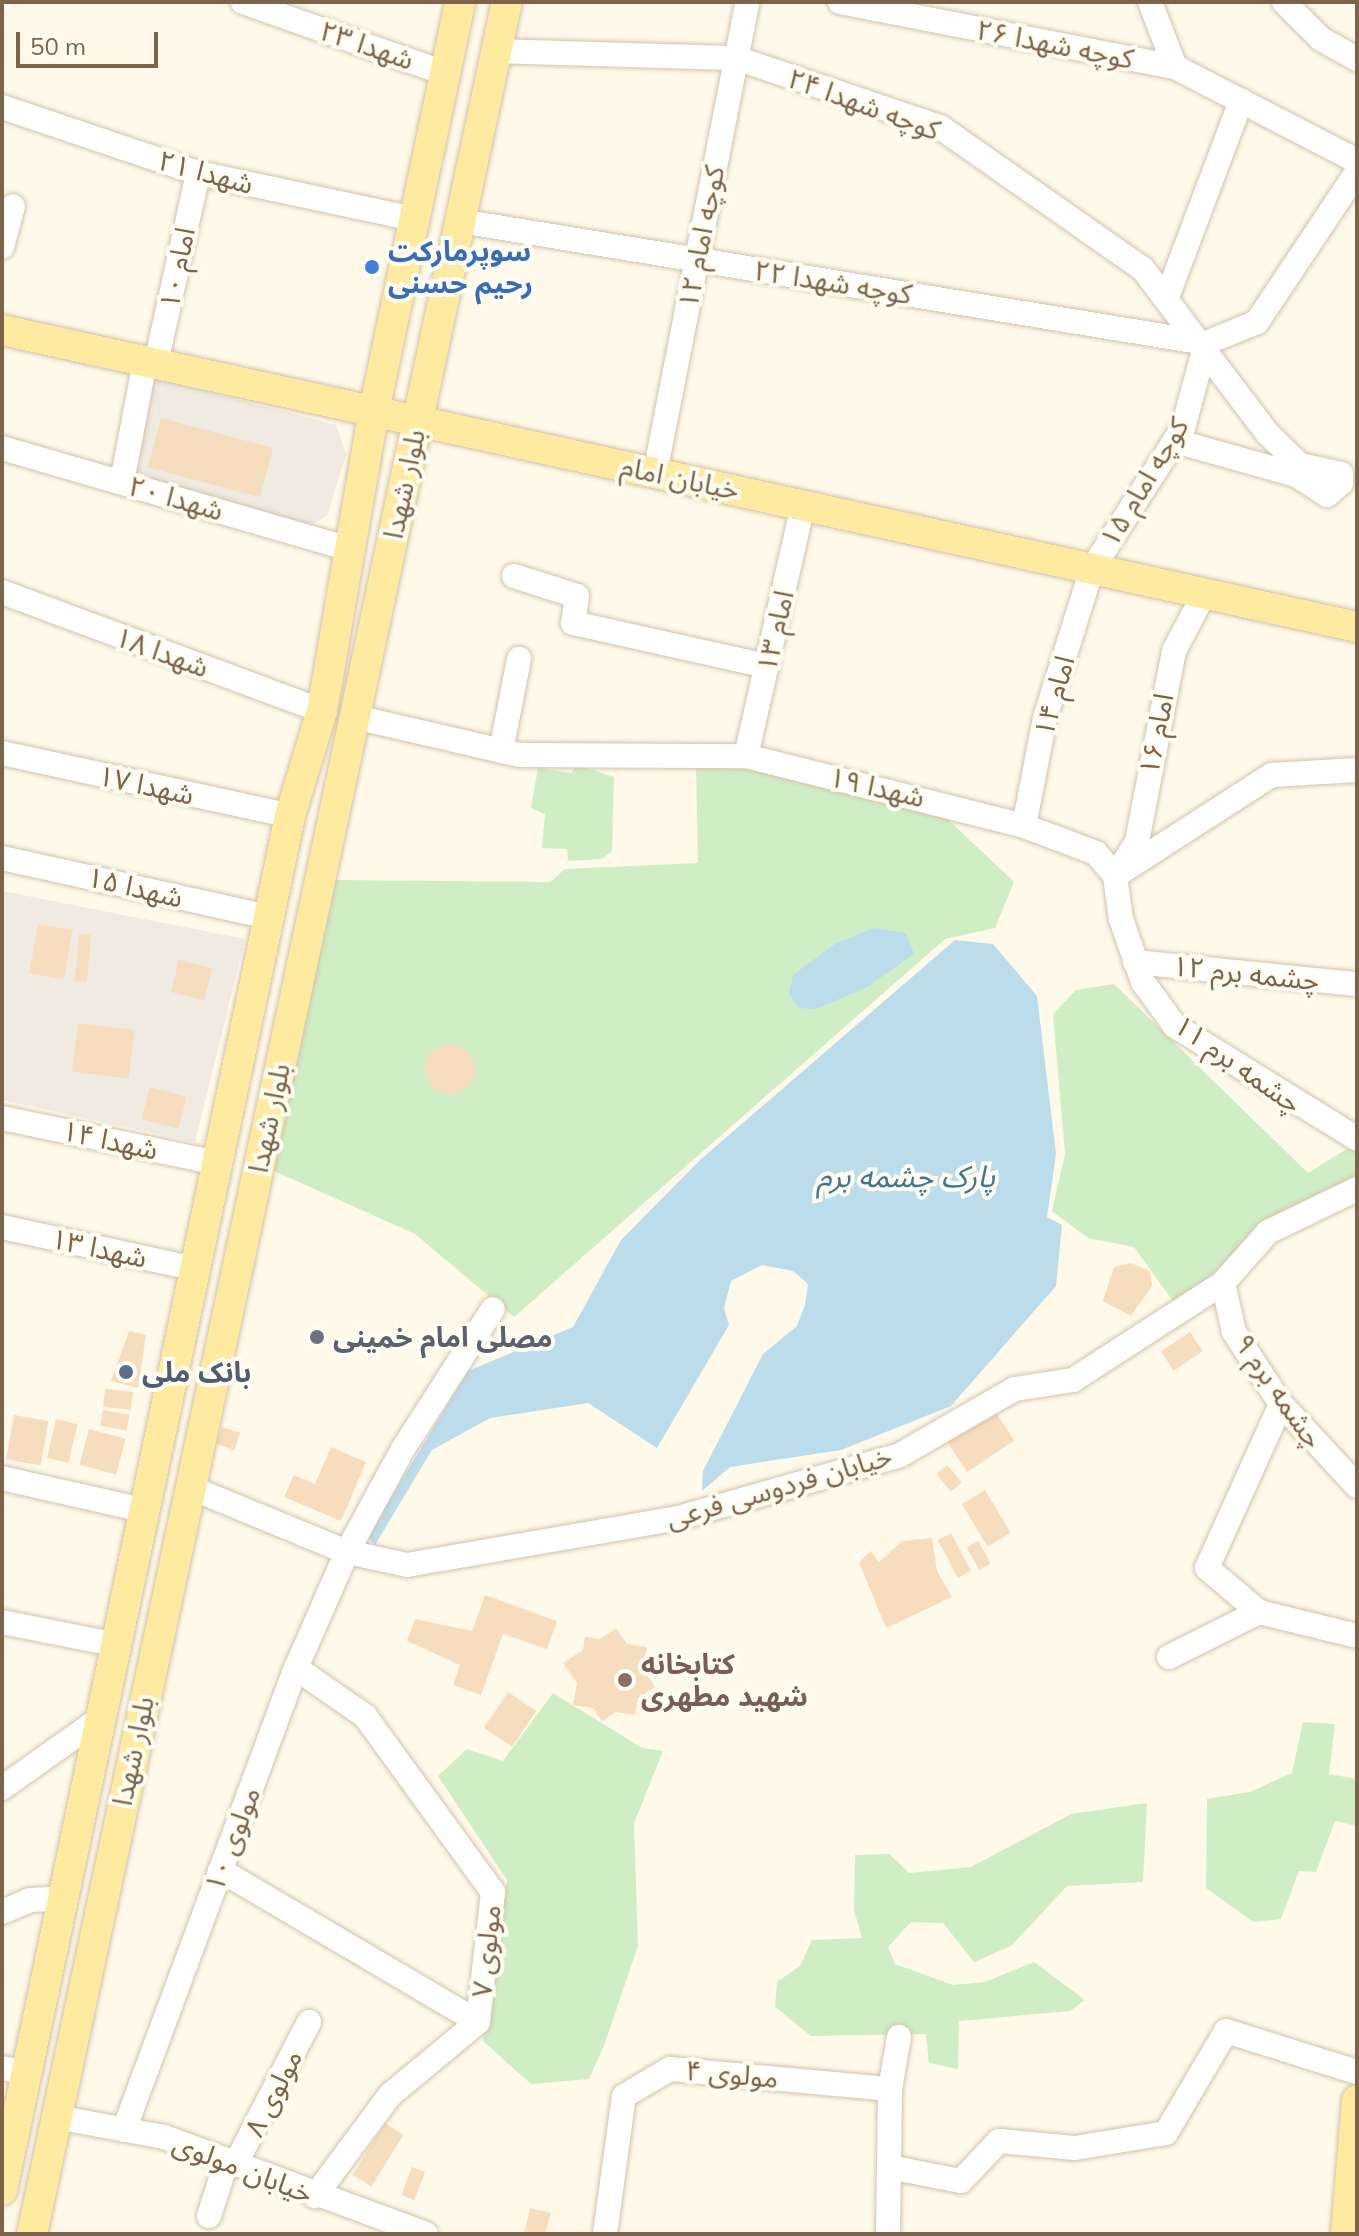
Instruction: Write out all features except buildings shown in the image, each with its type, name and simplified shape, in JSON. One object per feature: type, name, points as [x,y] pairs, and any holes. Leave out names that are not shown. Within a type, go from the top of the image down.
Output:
[{"type":"main road","name":"بلوار شهدا","points":[[2,2190],[14,2071],[64,1898],[290,816],[322,711],[374,411],[460,2]]},
{"type":"main road","name":"بلوار شهدا","points":[[32,2234],[507,2]]},
{"type":"main road","name":"خیابان امام","points":[[2,330],[1357,627]]},
{"type":"main road","points":[[253,992],[269,983],[292,1009]]},
{"type":"main road","points":[[1346,2234],[1357,2100]]},
{"type":"street","name":"شهدا ۲۳","points":[[243,2],[445,73]]},
{"type":"street","name":"کوچه امام ۱۲","points":[[655,473],[747,2]]},
{"type":"street","name":"کوچه شهدا ۲۶","points":[[840,2],[937,11],[1175,67],[1357,161]]},
{"type":"street","points":[[1150,2],[1175,67]]},
{"type":"street","points":[[1284,2],[1321,39],[1357,59]]},
{"type":"street","name":"کوچه شهدا ۲۴","points":[[496,51],[736,58],[940,127],[1143,269],[1206,343],[1211,361],[1279,445],[1300,465],[1349,474]]},
{"type":"street","points":[[1167,297],[1241,101]]},
{"type":"street","name":"شهدا ۲۱","points":[[2,107],[198,173],[414,219]]},
{"type":"street","points":[[1206,343],[1257,322],[1357,172]]},
{"type":"street","name":"امام ۱۰","points":[[122,482],[198,173]]},
{"type":"street","points":[[2,247],[13,206]]},
{"type":"street","name":"کوچه شهدا ۲۲","points":[[460,221],[1206,343]]},
{"type":"street","name":"کوچه امام ۱۵","points":[[1092,569],[1175,441],[1206,343]]},
{"type":"street","points":[[1175,441],[1296,475],[1327,495],[1349,474]]},
{"type":"street","name":"شهدا ۲۰","points":[[2,448],[349,549]]},
{"type":"street","name":"امام ۱۳","points":[[746,756],[803,506]]},
{"type":"street","name":"امام ۱۴","points":[[1024,826],[1045,718],[1092,569]]},
{"type":"street","points":[[514,576],[577,596],[573,623],[767,666]]},
{"type":"street","name":"شهدا ۱۸","points":[[2,592],[322,711]]},
{"type":"street","name":"امام ۱۶","points":[[1115,876],[1137,842],[1174,651],[1204,594]]},
{"type":"street","points":[[501,751],[519,659]]},
{"type":"street","name":"شهدا ۱۹","points":[[355,717],[501,751],[746,756],[1024,826],[1096,853],[1115,876]]},
{"type":"street","name":"شهدا ۱۷","points":[[2,753],[290,816]]},
{"type":"street","points":[[1115,876],[1272,775],[1357,770]]},
{"type":"street","name":"شهدا ۱۵","points":[[2,858],[269,917]]},
{"type":"street","name":"چشمه برم ۱۱","points":[[1115,876],[1135,962],[1175,1026],[1357,1139]]},
{"type":"street","name":"چشمه برم ۱۲","points":[[1135,962],[1357,984]]},
{"type":"street","name":"شهدا ۱۴","points":[[2,1118],[217,1163]]},
{"type":"street","name":"خیابان فردوسی فرعی","points":[[189,1487],[347,1552],[407,1565],[678,1518],[900,1455],[1015,1389],[1073,1380],[1223,1283],[1268,1232],[1357,1189]]},
{"type":"street","name":"شهدا ۱۳","points":[[2,1227],[196,1269]]},
{"type":"street","name":"چشمه برم ۹","points":[[1223,1283],[1234,1332],[1281,1404],[1357,1486]]},
{"type":"street","name":"مولوی ۱۰","points":[[124,2130],[296,1668],[347,1552],[403,1449],[493,1309]]},
{"type":"street","points":[[1281,1404],[1207,1568],[1259,1612],[1357,1636]]},
{"type":"street","points":[[2,1478],[143,1510]]},
{"type":"street","points":[[1169,1657],[1259,1612]]},
{"type":"street","points":[[2,1622],[118,1645]]},
{"type":"street","name":"مولوی ۷","points":[[296,1668],[365,1716],[493,1892],[478,2022],[390,2095],[315,2196]]},
{"type":"street","points":[[2,1788],[101,1718]]},
{"type":"street","points":[[220,1870],[478,2022]]},
{"type":"street","points":[[2,1912],[30,1900],[64,1898]]},
{"type":"street","name":"مولوی ۸","points":[[209,2216],[232,2162],[309,2022]]},
{"type":"street","points":[[889,2167],[961,2181],[999,2141],[1075,2148],[1166,2133],[1226,2031],[1357,2072]]},
{"type":"street","points":[[888,2234],[890,2089],[899,2037]]},
{"type":"street","name":"مولوی ۴","points":[[605,2234],[624,2096],[670,2069],[890,2089]]},
{"type":"street","name":"خیابان مولوی","points":[[56,2117],[124,2130],[232,2162],[315,2196],[424,2234]]},
{"type":"shaded area","points":[[150,377],[336,425],[346,454],[327,516],[305,528],[127,475]]},
{"type":"shaded area","points":[[2,891],[245,939],[195,1142],[2,1100]]},
{"type":"green space","points":[[577,765],[614,777],[612,851],[602,859],[568,861],[567,849],[542,848],[545,814],[531,808],[538,768],[571,773]]},
{"type":"green space","points":[[750,765],[939,811],[1014,882],[995,928],[945,939],[514,1317],[415,1234],[272,1170],[336,880],[550,882],[565,869],[698,863],[696,767]]},
{"type":"green space","points":[[1114,984],[1308,1173],[1350,1147],[1357,1154],[1357,1185],[1248,1239],[1178,1308],[1134,1247],[1088,1238],[1052,1211],[1065,1154],[1053,1014],[1076,990]]},
{"type":"green space","points":[[553,1693],[642,1748],[663,1751],[634,1823],[638,1946],[605,2043],[589,2079],[531,2084],[483,2041],[507,1880],[438,1776],[467,1749],[503,1761]]},
{"type":"green space","points":[[1303,1722],[1335,1724],[1329,1774],[1357,1779],[1357,1826],[1335,1821],[1316,1872],[1299,1871],[1281,1919],[1253,1922],[1206,1888],[1207,1799],[1250,1792],[1292,1773]]},
{"type":"green space","points":[[1147,1803],[1143,1882],[1067,1886],[1011,1946],[974,1962],[943,1923],[911,1922],[888,1947],[895,1964],[953,1985],[985,1982],[1034,1962],[1085,2000],[1070,2011],[959,2021],[958,2069],[929,2063],[926,2034],[811,2036],[775,2007],[777,1982],[800,1966],[812,1940],[862,1938],[854,1910],[855,1855],[889,1854],[909,1873],[971,1867],[1071,1814]]},
{"type":"water","points":[[874,928],[906,933],[914,954],[867,987],[816,1009],[799,1008],[789,994],[793,975],[835,944]]},
{"type":"water","name":"پارک چشمه برم","points":[[955,940],[993,944],[1037,996],[1056,1154],[1047,1217],[1062,1225],[1056,1286],[951,1406],[841,1450],[730,1467],[702,1491],[703,1471],[763,1354],[797,1326],[805,1305],[808,1284],[793,1271],[762,1265],[731,1281],[724,1308],[729,1325],[657,1448],[588,1403],[490,1418],[432,1450],[375,1545],[367,1537],[468,1371],[573,1327],[621,1240],[700,1160]]},
{"type":"place","name":"سوپرمارکت رحیم حسنی","points":[[372,267]]},
{"type":"place","name":"مصلی امام خمینی","points":[[317,1337]]},
{"type":"place","name":"بانک ملی","points":[[126,1372]]},
{"type":"place","name":"کتابخانه شهید مطهری","points":[[625,1680]]}]
